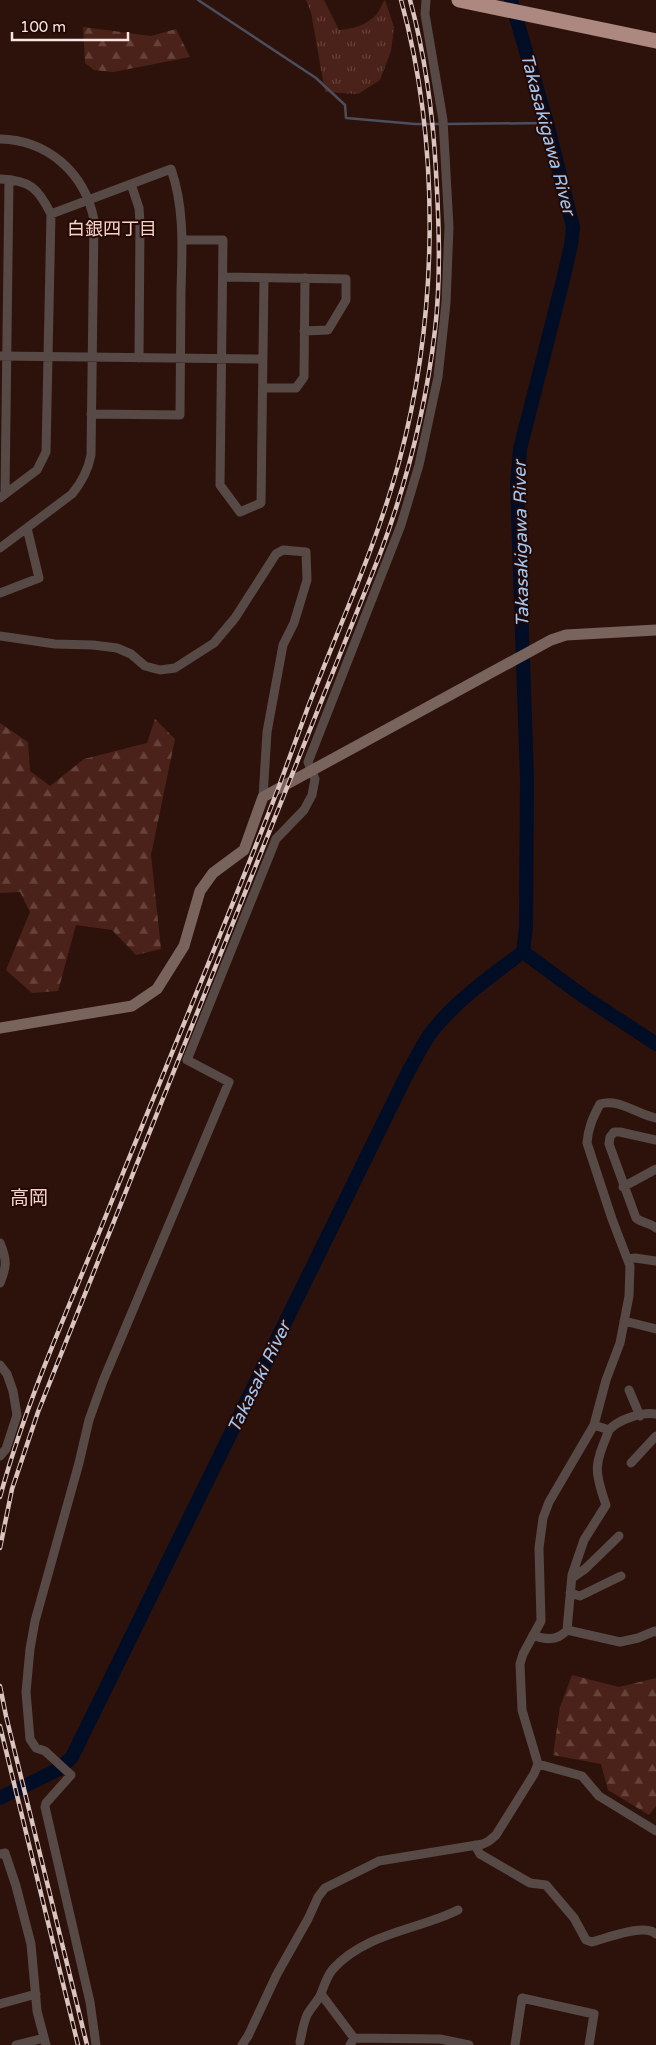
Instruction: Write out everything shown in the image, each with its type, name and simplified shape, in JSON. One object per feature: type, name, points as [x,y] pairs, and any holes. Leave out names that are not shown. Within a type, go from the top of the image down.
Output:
[{"type":"highway","points":[[459,0],[656,41]]},
{"type":"street","points":[[96,2045],[90,2002],[45,1807],[46,1803],[71,1775],[45,1751],[36,1748],[30,1739],[26,1692],[30,1648],[35,1621],[86,1432],[103,1381],[229,1082],[187,1060],[276,839],[304,810],[312,795],[315,779],[310,771],[308,762],[410,498],[438,377],[446,302],[449,227],[443,120],[424,14],[426,0]]},
{"type":"street","points":[[0,139],[28,143],[56,157],[72,172],[89,200],[94,220],[91,455],[85,475],[72,494],[0,548]]},
{"type":"street","points":[[51,214],[171,169],[178,188],[182,240],[180,415],[91,414]]},
{"type":"street","points":[[5,179],[30,185],[39,192],[51,214],[46,452],[37,470],[3,496],[4,356],[5,179]]},
{"type":"street","points":[[131,184],[140,223],[139,358]]},
{"type":"street","points":[[182,240],[223,240],[220,485],[240,512],[261,503],[264,278]]},
{"type":"street","points":[[223,277],[346,279],[346,300],[328,330],[304,331]]},
{"type":"street","points":[[263,388],[296,388],[304,377],[305,278]]},
{"type":"street","points":[[4,356],[263,359]]},
{"type":"street","points":[[0,594],[39,578],[27,528]]},
{"type":"street","points":[[0,636],[56,644],[117,648],[131,654],[145,666],[160,670],[176,668],[214,642],[235,618],[276,554],[283,550],[306,552],[306,580],[294,623],[283,645],[270,714],[263,797],[244,850],[213,873],[200,890],[184,946],[156,989],[132,1006],[0,1028]]},
{"type":"street","points":[[263,797],[551,640],[566,635],[656,630]]},
{"type":"street","points":[[242,2045],[277,1974],[308,1919],[318,1897],[325,1888],[379,1861],[489,1841],[496,1835],[534,1774],[538,1764],[522,1710],[520,1664],[522,1654],[541,1621],[539,1548],[543,1518],[549,1502],[594,1425],[606,1380],[620,1343],[629,1296],[630,1266],[587,1143],[588,1136],[592,1118],[600,1104],[609,1101],[618,1102],[644,1116],[656,1118]]},
{"type":"street","points":[[656,1140],[620,1132],[614,1132],[610,1138],[610,1144],[623,1188],[636,1218],[642,1223],[653,1225],[656,1228]]},
{"type":"street","points":[[623,1188],[656,1169]]},
{"type":"street","points":[[0,1243],[5,1255],[6,1268],[0,1283]]},
{"type":"street","points":[[628,1259],[656,1261]]},
{"type":"street","points":[[624,1321],[656,1329]]},
{"type":"street","points":[[0,1365],[7,1374],[13,1391],[17,1415],[6,1449],[0,1456]]},
{"type":"street","points":[[629,1390],[640,1416]]},
{"type":"street","points":[[533,1635],[552,1639],[564,1634],[567,1630],[572,1578],[584,1540],[606,1505],[600,1488],[596,1464],[609,1430],[615,1423],[649,1413],[656,1414]]},
{"type":"street","points":[[594,1425],[609,1430]]},
{"type":"street","points":[[630,1463],[656,1436]]},
{"type":"street","points":[[572,1578],[585,1569],[619,1536]]},
{"type":"street","points":[[570,1593],[580,1596],[621,1576]]},
{"type":"street","points":[[567,1630],[620,1642],[656,1632]]},
{"type":"street","points":[[538,1764],[582,1776],[598,1796],[656,1831]]},
{"type":"street","points":[[475,1845],[480,1854],[530,1883],[546,1885],[574,1918],[586,1940],[592,1942],[641,1929],[653,1931],[656,1934]]},
{"type":"street","points":[[0,1854],[5,1853],[32,1944],[37,2011],[45,2042],[16,2045]]},
{"type":"street","points":[[300,2042],[307,2015],[332,1969],[362,1946],[415,1925],[439,1920],[458,1910]]},
{"type":"street","points":[[0,2004],[36,1994]]},
{"type":"street","points":[[320,1994],[352,2042],[440,2039],[469,2045]]},
{"type":"street","points":[[515,2045],[522,1998],[594,2014],[589,2045]]},
{"type":"green space","points":[[306,0],[324,0],[339,30],[355,27],[369,21],[377,14],[385,0],[394,27],[391,51],[380,80],[358,94],[325,92],[311,12]]},
{"type":"green space","points":[[83,27],[151,36],[176,29],[190,57],[113,72],[94,70],[85,63]]},
{"type":"green space","points":[[155,719],[175,739],[151,855],[161,949],[136,955],[112,930],[76,925],[58,991],[32,993],[6,970],[30,912],[20,892],[0,893],[0,723],[28,742],[30,771],[50,786],[84,759],[147,743]]},
{"type":"green space","points":[[572,1675],[619,1687],[656,1678],[656,1806],[649,1815],[608,1790],[601,1764],[553,1755],[560,1707]]},
{"type":"waterway","points":[[198,0],[316,78],[345,105],[346,118],[415,124],[440,124]]},
{"type":"waterway","name":"Takasaki River","points":[[0,1798],[59,1769],[72,1757],[409,1070],[426,1039],[453,1008],[475,988],[523,952],[526,927],[527,778],[517,485],[520,449],[563,280],[573,227],[547,123],[511,0]]},
{"type":"waterway","name":"Takasakigawa River","points":[[446,124],[547,123]]},
{"type":"waterway","points":[[523,952],[583,996],[656,1044]]},
{"type":"railway","points":[[0,1497],[36,1387],[258,841],[308,707],[368,556],[399,462],[412,407],[421,349],[427,291],[430,231],[423,113],[414,56],[401,0]]},
{"type":"railway","points":[[0,1548],[12,1489],[38,1412],[380,554],[407,472],[421,416],[431,359],[437,310],[439,251],[433,129],[424,64],[410,0]]},
{"type":"railway","points":[[0,1686],[87,2045]]},
{"type":"railway","points":[[0,1726],[78,2045]]},
{"type":"district","name":"白銀四丁目","points":[[112,229]]},
{"type":"district","name":"高岡","points":[[29,1198]]}]
